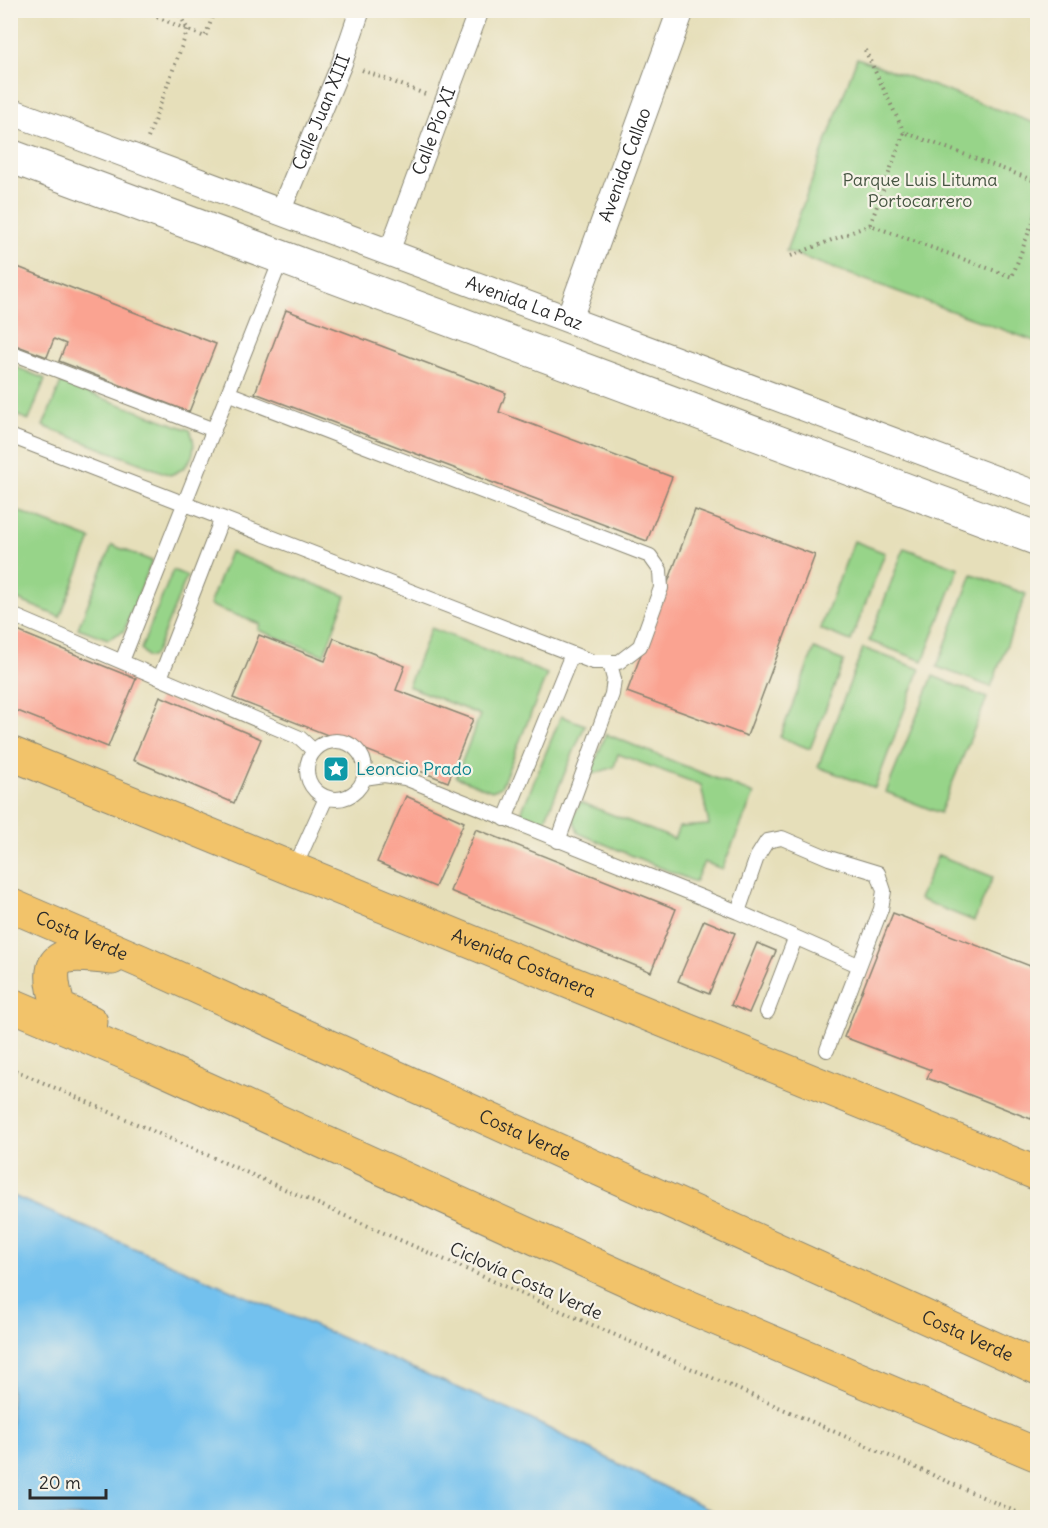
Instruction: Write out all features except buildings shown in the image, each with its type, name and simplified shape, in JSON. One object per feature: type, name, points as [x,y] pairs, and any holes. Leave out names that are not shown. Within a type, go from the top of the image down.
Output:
[{"type":"main road","name":"Avenida Costanera","points":[[10,753],[1038,1174]]},
{"type":"main road","name":"Costa Verde","points":[[10,905],[140,961],[1038,1368]]},
{"type":"main road","points":[[140,961],[93,955],[64,957],[55,964],[51,973],[51,987],[59,1008],[116,1034],[154,1065]]},
{"type":"main road","points":[[10,1004],[154,1065],[663,1296],[1038,1455]]},
{"type":"street","name":"Calle Juan XIII","points":[[280,212],[342,63],[360,10]]},
{"type":"street","name":"Calle Pío XI","points":[[389,252],[479,10]]},
{"type":"street","name":"Avenida Callao","points":[[569,319],[681,10]]},
{"type":"street","name":"Avenida La Paz","points":[[10,111],[1038,495]]},
{"type":"street","points":[[10,156],[1038,539]]},
{"type":"lane","points":[[122,661],[282,257]]},
{"type":"lane","points":[[10,352],[214,430]]},
{"type":"lane","points":[[10,436],[593,662],[610,664],[626,658],[640,646],[661,588],[660,570],[650,556],[228,393]]},
{"type":"lane","points":[[160,678],[222,518]]},
{"type":"lane","points":[[10,614],[300,738],[314,751]]},
{"type":"lane","points":[[505,819],[572,654]]},
{"type":"lane","points":[[558,841],[612,694],[614,679],[610,664]]},
{"type":"lane","points":[[331,741],[350,745],[363,760],[364,778],[353,794],[345,798],[326,798],[311,787],[307,778],[309,759],[314,751],[331,741]]},
{"type":"lane","points":[[364,778],[384,775],[405,778],[738,912],[858,965]]},
{"type":"lane","points":[[294,869],[326,798]]},
{"type":"lane","points":[[738,912],[757,857],[767,840],[782,838],[829,858],[878,873],[884,891],[881,909],[827,1050]]},
{"type":"lane","points":[[768,1012],[795,939]]},
{"type":"path","points":[[140,10],[205,37],[216,10]]},
{"type":"path","points":[[141,160],[188,29],[177,10]]},
{"type":"path","points":[[865,51],[904,132],[1038,182]]},
{"type":"path","points":[[342,63],[445,102]]},
{"type":"path","points":[[870,225],[904,132]]},
{"type":"path","points":[[792,256],[870,225],[1012,277],[1038,207]]},
{"type":"path","name":"Ciclovía Costa Verde","points":[[10,1068],[1030,1518]]},
{"type":"green space","name":"Parque Luis Lituma Portocarrero","points":[[857,58],[1037,124],[1037,342],[786,251]]},
{"type":"green space","points":[[11,365],[45,379],[29,420],[11,413]]},
{"type":"green space","points":[[61,383],[190,430],[194,444],[188,463],[170,475],[43,426]]},
{"type":"green space","points":[[10,508],[91,539],[60,617],[11,597]]},
{"type":"green space","points":[[854,541],[885,553],[851,641],[820,629]]},
{"type":"green space","points":[[112,545],[152,561],[124,631],[108,639],[78,628]]},
{"type":"green space","points":[[904,548],[959,568],[923,661],[869,641]]},
{"type":"green space","points":[[230,552],[346,596],[324,655],[258,630],[260,624],[209,605]]},
{"type":"green space","points":[[173,570],[187,576],[156,652],[151,657],[147,657],[141,649]]},
{"type":"green space","points":[[972,574],[1026,594],[991,687],[937,667]]},
{"type":"green space","points":[[431,628],[547,674],[501,787],[492,791],[456,777],[480,715],[408,686]]},
{"type":"green space","points":[[863,648],[920,669],[875,788],[818,767]]},
{"type":"green space","points":[[814,649],[844,661],[810,749],[780,737]]},
{"type":"green space","points":[[933,676],[987,698],[940,813],[886,792]]},
{"type":"green space","points":[[561,716],[585,725],[544,822],[521,813]]},
{"type":"green space","points":[[606,734],[754,794],[722,869],[704,862],[695,882],[578,833],[573,817],[580,802],[674,839],[679,827],[709,825],[701,785],[618,754],[614,767],[590,775]]},
{"type":"green space","points":[[938,855],[993,877],[974,921],[919,899]]},
{"type":"water","points":[[11,1195],[528,1418],[724,1517],[11,1517]]},
{"type":"place","name":"Leoncio Prado","points":[[336,769]]}]
